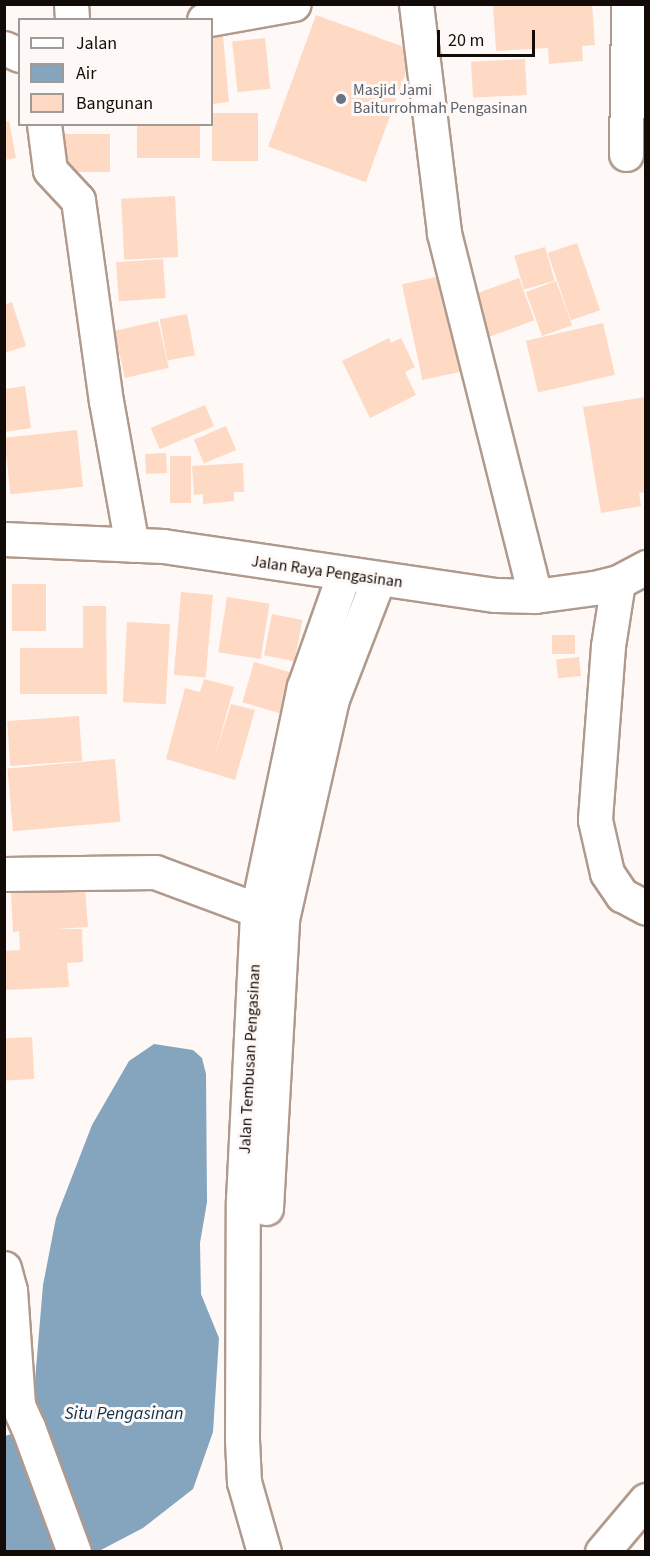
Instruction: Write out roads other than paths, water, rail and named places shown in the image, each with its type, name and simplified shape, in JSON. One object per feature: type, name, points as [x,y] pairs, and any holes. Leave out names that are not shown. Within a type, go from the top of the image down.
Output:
[{"type":"street","points":[[213,18],[294,4]]},
{"type":"street","points":[[416,4],[444,233],[535,596]]},
{"type":"street","points":[[626,154],[628,4]]},
{"type":"street","points":[[4,48],[18,54]]},
{"type":"street","points":[[44,126],[50,170],[78,200],[106,401],[132,545]]},
{"type":"street","name":"Jalan Raya Pengasinan","points":[[4,539],[163,546],[343,576],[495,595],[535,596],[632,574]]},
{"type":"street","points":[[632,574],[608,646],[596,820],[607,873],[622,895],[645,908]]},
{"type":"street","name":"Jalan Tembusan Pengasinan","points":[[264,1551],[252,1481],[243,1200],[269,915],[304,687],[343,576]]},
{"type":"street","name":"Jalan Tembusan Pengasinan","points":[[269,915],[332,699],[378,580]]},
{"type":"street","points":[[4,874],[155,872],[269,915]]},
{"type":"street","points":[[4,1268],[10,1290],[17,1407],[74,1551]]},
{"type":"street","name":"Jalan Tembusan Pengasinan","points":[[252,1481],[279,1551]]},
{"type":"street","points":[[602,1551],[645,1500]]},
{"type":"water","name":"Situ Pengasinan","points":[[154,1044],[193,1050],[202,1058],[206,1074],[207,1202],[200,1243],[201,1294],[219,1338],[213,1432],[193,1489],[143,1528],[99,1551],[5,1552],[5,1436],[31,1428],[43,1285],[56,1218],[92,1125],[129,1061]]},
{"type":"place","name":"Masjid Jami Baiturrohmah Pengasinan","points":[[341,99]]}]
